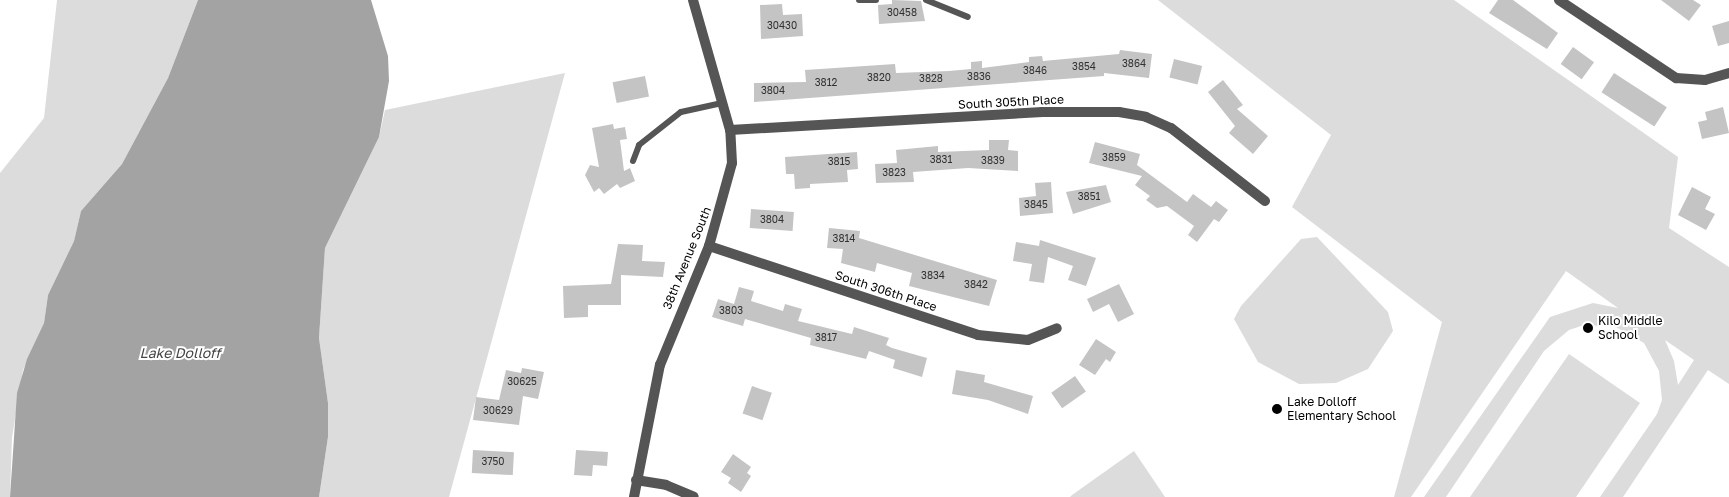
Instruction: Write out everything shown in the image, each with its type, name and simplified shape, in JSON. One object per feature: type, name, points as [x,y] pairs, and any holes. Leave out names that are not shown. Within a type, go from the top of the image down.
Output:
[{"type":"street","name":"38th Avenue South","points":[[634,497],[650,401],[661,361],[709,246],[730,176],[730,130],[693,0]]},
{"type":"street","points":[[1559,0],[1659,69],[1676,78],[1694,81],[1729,73]]},
{"type":"street","name":"South 305th Place","points":[[730,130],[1042,112],[1119,112],[1146,117],[1171,128],[1265,201]]},
{"type":"street","name":"South 306th Place","points":[[709,246],[978,335],[1028,340],[1056,328]]},
{"type":"street","points":[[636,480],[666,485],[694,497]]},
{"type":"lane","points":[[859,0],[876,0]]},
{"type":"lane","points":[[926,0],[968,18]]},
{"type":"lane","points":[[633,161],[639,145],[681,112],[722,103]]},
{"type":"shaded area","points":[[57,0],[198,0],[168,78],[122,164],[81,211],[74,241],[48,295],[44,323],[23,370],[12,438],[10,497],[0,497],[0,173],[44,118]]},
{"type":"shaded area","points":[[1158,0],[1454,0],[1678,157],[1669,228],[1729,267],[1729,384],[1708,370],[1623,497],[1600,497],[1657,414],[1662,400],[1659,371],[1644,343],[1616,327],[1584,325],[1569,330],[1544,351],[1446,497],[1424,497],[1550,317],[1593,303],[1618,308],[1566,271],[1411,497],[1394,497],[1442,322],[1292,207],[1331,135]],"holes":[[[1665,340],[1694,360],[1678,385],[1674,361]]]},
{"type":"shaded area","points":[[565,73],[449,497],[319,497],[328,437],[328,403],[319,338],[325,248],[379,137],[385,110]]},
{"type":"shaded area","points":[[1317,237],[1388,312],[1393,331],[1368,369],[1336,383],[1299,384],[1258,362],[1234,319],[1241,306],[1301,239]]},
{"type":"shaded area","points":[[1569,354],[1640,403],[1576,497],[1470,497]]},
{"type":"shaded area","points":[[1134,451],[1165,497],[1070,497],[1072,495]]},
{"type":"water","name":"Lake Dolloff","points":[[198,0],[371,0],[388,56],[389,81],[379,137],[325,248],[319,338],[328,403],[328,437],[319,497],[10,497],[17,393],[27,359],[44,323],[48,295],[74,241],[81,211],[122,164],[168,78]]},
{"type":"building","points":[[892,0],[921,1],[925,21],[879,24],[878,5],[892,4]]},
{"type":"building","points":[[1498,0],[1513,0],[1558,33],[1547,49],[1489,13]]},
{"type":"building","points":[[1661,0],[1693,0],[1701,5],[1689,21]]},
{"type":"building","points":[[782,4],[783,15],[802,14],[803,36],[761,39],[760,5]]},
{"type":"building","points":[[1729,21],[1729,43],[1718,46],[1712,26]]},
{"type":"building","points":[[1573,47],[1594,62],[1582,79],[1561,64]]},
{"type":"building","points":[[1120,50],[1152,54],[1149,78],[1104,73],[1104,76],[754,102],[754,83],[806,82],[805,70],[895,64],[896,73],[949,71],[971,69],[971,62],[982,61],[982,68],[1029,62],[1029,57],[1042,56],[1043,61],[1119,54]]},
{"type":"building","points":[[1174,59],[1202,66],[1198,84],[1169,77]]},
{"type":"building","points":[[1614,73],[1667,107],[1654,127],[1601,92]]},
{"type":"building","points":[[645,76],[649,97],[617,103],[613,82]]},
{"type":"building","points":[[1223,80],[1243,105],[1237,109],[1268,136],[1253,154],[1229,133],[1235,126],[1208,92]]},
{"type":"building","points":[[1723,107],[1729,133],[1702,139],[1698,122],[1707,120],[1705,112]]},
{"type":"building","points":[[613,124],[614,129],[625,127],[627,139],[620,140],[624,171],[630,168],[635,181],[620,188],[617,184],[604,194],[599,188],[594,192],[585,175],[590,165],[599,167],[592,128]]},
{"type":"building","points":[[989,140],[1009,140],[1008,150],[1018,151],[1018,171],[968,168],[913,172],[914,182],[876,183],[875,164],[897,163],[896,150],[938,146],[938,152],[989,150]]},
{"type":"building","points":[[1095,142],[1140,154],[1137,165],[1187,202],[1193,194],[1211,207],[1216,201],[1228,210],[1219,222],[1214,219],[1197,242],[1188,235],[1194,226],[1167,206],[1157,208],[1146,200],[1150,196],[1135,185],[1142,176],[1089,163]]},
{"type":"building","points":[[857,152],[858,169],[847,170],[848,182],[810,184],[810,188],[795,189],[794,174],[786,174],[785,157]]},
{"type":"building","points":[[1051,182],[1053,213],[1020,216],[1019,198],[1036,196],[1035,183]]},
{"type":"building","points":[[1106,185],[1111,202],[1073,214],[1066,192]]},
{"type":"building","points":[[1692,187],[1711,197],[1705,209],[1715,214],[1706,230],[1678,215]]},
{"type":"building","points":[[751,209],[794,212],[793,231],[750,228]]},
{"type":"building","points":[[829,228],[860,231],[859,238],[997,280],[989,306],[909,286],[912,273],[877,263],[875,272],[841,263],[843,249],[827,248]]},
{"type":"building","points":[[1040,240],[1096,258],[1086,286],[1068,280],[1073,266],[1048,257],[1044,283],[1029,281],[1032,264],[1013,261],[1016,242],[1039,246]]},
{"type":"building","points":[[618,244],[643,245],[642,261],[665,262],[663,277],[621,275],[621,305],[588,305],[588,317],[564,318],[563,286],[611,284]]},
{"type":"building","points":[[1119,284],[1134,314],[1118,322],[1109,304],[1093,312],[1087,299]]},
{"type":"building","points":[[739,287],[754,291],[751,301],[783,311],[785,304],[802,309],[798,321],[852,334],[854,327],[889,338],[886,345],[927,358],[922,377],[893,368],[895,360],[869,351],[866,359],[810,345],[811,338],[745,319],[743,326],[712,317],[718,299],[734,304]]},
{"type":"building","points":[[1096,339],[1116,352],[1110,362],[1106,359],[1095,375],[1079,365]]},
{"type":"building","points":[[522,368],[544,372],[538,399],[523,396],[519,425],[473,420],[476,397],[499,400],[506,370],[521,373]]},
{"type":"building","points":[[956,370],[985,375],[984,382],[1033,396],[1028,414],[988,400],[952,394]]},
{"type":"building","points":[[1075,376],[1086,392],[1062,408],[1051,393]]},
{"type":"building","points":[[752,386],[772,393],[762,420],[743,413]]},
{"type":"building","points":[[473,450],[514,452],[513,475],[472,473]]},
{"type":"building","points":[[576,450],[608,452],[607,466],[593,465],[592,476],[574,475]]},
{"type":"building","points":[[733,454],[751,467],[747,473],[751,476],[741,492],[728,483],[731,478],[721,472]]},
{"type":"place","name":"Kilo Middle School","points":[[1588,328]]},
{"type":"place","name":"Lake Dolloff Elementary School","points":[[1277,409]]}]
